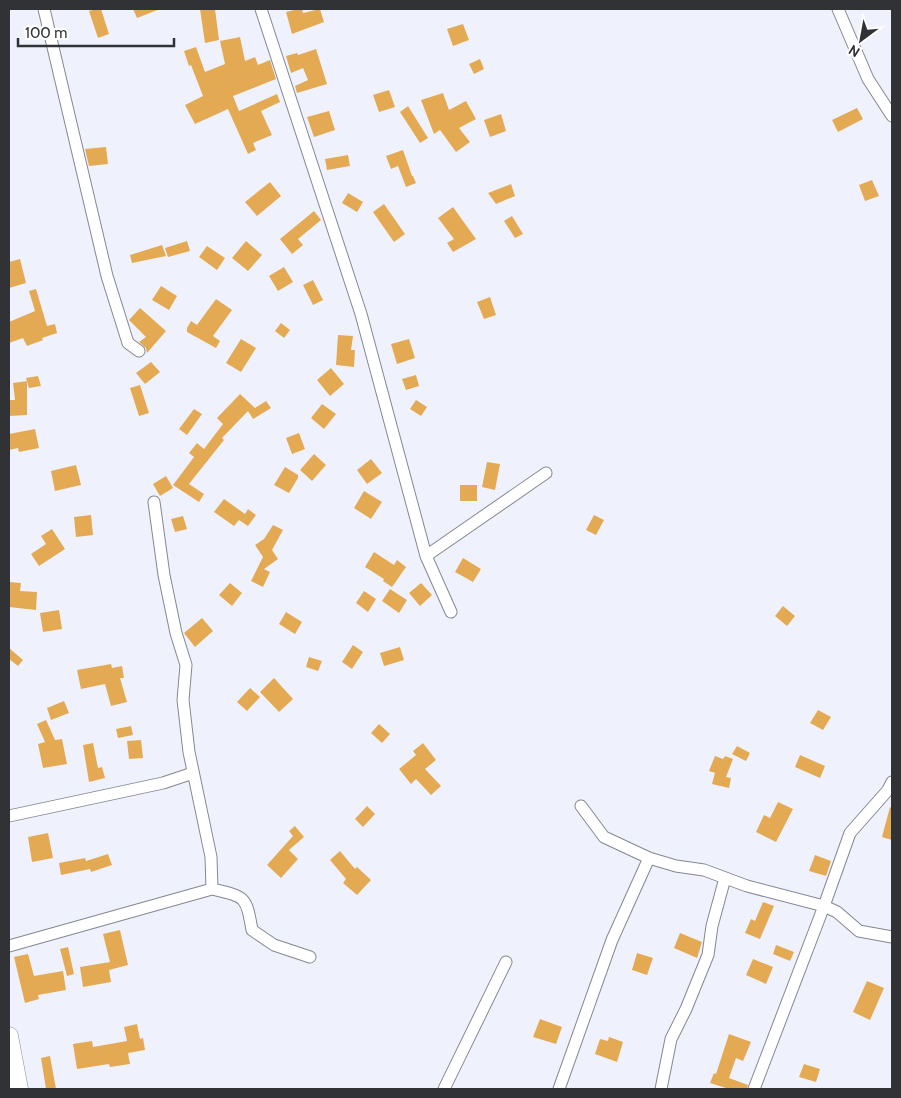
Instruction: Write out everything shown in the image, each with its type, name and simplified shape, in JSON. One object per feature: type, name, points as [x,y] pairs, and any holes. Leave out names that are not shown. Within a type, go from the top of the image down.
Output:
[{"type":"highway","points":[[9,1036],[19,1089]]},
{"type":"street","points":[[44,9],[107,276],[128,343],[139,351]]},
{"type":"street","points":[[261,9],[361,314],[426,556],[452,612]]},
{"type":"street","points":[[838,9],[868,79],[892,116]]},
{"type":"street","points":[[426,556],[546,473]]},
{"type":"street","points":[[154,502],[176,633],[186,665],[183,700],[189,752],[211,857],[212,889]]},
{"type":"street","points":[[9,816],[163,783],[193,773]]},
{"type":"street","points":[[754,1089],[850,833],[888,790],[892,782]]},
{"type":"street","points":[[581,806],[604,837],[649,858],[676,866],[704,870],[747,886],[824,906],[837,912],[858,931],[892,937]]},
{"type":"street","points":[[559,1089],[612,940],[649,858]]},
{"type":"street","points":[[661,1089],[670,1039],[686,1009],[708,955],[712,926],[725,878]]},
{"type":"street","points":[[9,946],[212,889],[238,895],[247,905],[252,930],[274,945],[310,957]]},
{"type":"street","points":[[444,1089],[506,962]]},
{"type":"building","points":[[101,9],[109,34],[98,38],[89,11]]},
{"type":"building","points":[[133,9],[160,9],[137,18]]},
{"type":"building","points":[[200,9],[215,9],[219,40],[205,43]]},
{"type":"building","points":[[302,9],[303,13],[320,9],[324,22],[292,34],[286,12]]},
{"type":"building","points":[[463,24],[469,40],[453,46],[447,29]]},
{"type":"building","points":[[240,37],[245,61],[255,57],[258,65],[270,60],[276,79],[233,96],[239,111],[277,94],[280,102],[261,111],[272,135],[253,143],[256,150],[248,154],[228,109],[195,124],[185,105],[203,96],[184,51],[196,47],[205,72],[225,64],[220,41]]},
{"type":"building","points":[[316,49],[327,84],[297,93],[295,86],[308,80],[303,68],[291,73],[286,56],[297,53],[298,55]]},
{"type":"building","points":[[480,59],[484,69],[474,74],[469,64]]},
{"type":"building","points":[[389,90],[395,107],[379,112],[373,95]]},
{"type":"building","points":[[443,93],[449,110],[466,101],[476,119],[459,128],[470,142],[456,152],[440,130],[434,134],[421,100]]},
{"type":"building","points":[[408,106],[428,138],[420,143],[400,112]]},
{"type":"building","points":[[857,108],[863,119],[838,132],[832,120]]},
{"type":"building","points":[[329,111],[335,130],[314,137],[307,117]]},
{"type":"building","points":[[501,114],[506,131],[490,137],[484,120]]},
{"type":"building","points":[[106,147],[108,164],[89,166],[85,149]]},
{"type":"building","points":[[403,150],[416,183],[406,187],[398,166],[391,169],[386,156]]},
{"type":"building","points":[[348,155],[350,166],[327,170],[325,159]]},
{"type":"building","points":[[872,180],[879,196],[865,201],[859,185]]},
{"type":"building","points":[[270,182],[281,196],[257,216],[245,202]]},
{"type":"building","points":[[511,184],[515,196],[496,204],[488,193]]},
{"type":"building","points":[[348,193],[363,202],[357,212],[342,203]]},
{"type":"building","points":[[384,204],[405,234],[394,242],[373,212]]},
{"type":"building","points":[[453,207],[476,239],[453,252],[447,243],[454,239],[438,218]]},
{"type":"building","points":[[314,211],[321,220],[298,239],[303,245],[292,254],[280,239]]},
{"type":"building","points":[[512,216],[523,234],[515,238],[504,221]]},
{"type":"building","points":[[187,241],[190,251],[168,257],[165,248]]},
{"type":"building","points":[[246,241],[262,255],[248,271],[232,258]]},
{"type":"building","points":[[162,245],[166,256],[132,263],[130,255]]},
{"type":"building","points":[[207,246],[225,258],[217,270],[199,257]]},
{"type":"building","points":[[20,259],[26,283],[9,288],[9,262]]},
{"type":"building","points":[[284,267],[293,282],[278,291],[269,276]]},
{"type":"building","points":[[313,280],[323,300],[313,305],[303,285]]},
{"type":"building","points":[[161,286],[177,296],[169,310],[152,300]]},
{"type":"building","points":[[36,289],[47,326],[55,324],[57,333],[27,346],[23,338],[9,343],[9,322],[35,311],[29,291]]},
{"type":"building","points":[[490,297],[496,315],[484,319],[477,302]]},
{"type":"building","points":[[216,299],[232,310],[213,336],[220,341],[216,348],[187,332],[187,328],[191,321],[197,325]]},
{"type":"building","points":[[140,308],[166,331],[147,353],[146,348],[139,342],[146,337],[129,320]]},
{"type":"building","points":[[281,323],[290,330],[284,338],[275,331]]},
{"type":"building","points":[[338,335],[353,336],[351,350],[355,350],[354,367],[336,365]]},
{"type":"building","points":[[241,339],[256,348],[241,372],[226,363]]},
{"type":"building","points":[[409,339],[415,358],[397,364],[391,344]]},
{"type":"building","points":[[151,362],[160,372],[145,384],[136,373]]},
{"type":"building","points":[[331,368],[344,384],[330,396],[317,380]]},
{"type":"building","points":[[416,375],[419,386],[406,390],[402,379]]},
{"type":"building","points":[[38,376],[41,386],[29,388],[26,378]]},
{"type":"building","points":[[27,381],[27,415],[9,416],[9,400],[15,400],[13,383]]},
{"type":"building","points":[[140,385],[149,413],[139,416],[130,388]]},
{"type":"building","points":[[240,394],[255,408],[266,401],[271,408],[253,419],[248,411],[222,438],[224,440],[189,484],[204,494],[199,502],[173,485],[194,457],[189,453],[197,443],[204,449],[223,424],[217,418]]},
{"type":"building","points":[[416,400],[427,407],[421,416],[410,409]]},
{"type":"building","points":[[322,404],[336,414],[324,429],[311,418]]},
{"type":"building","points":[[194,409],[202,414],[187,435],[179,429]]},
{"type":"building","points":[[35,429],[39,448],[19,452],[18,448],[9,450],[9,434]]},
{"type":"building","points":[[299,433],[305,449],[292,454],[286,438]]},
{"type":"building","points":[[314,454],[326,465],[312,481],[300,470]]},
{"type":"building","points":[[371,459],[382,473],[367,484],[357,470]]},
{"type":"building","points":[[487,462],[500,464],[495,490],[482,487]]},
{"type":"building","points":[[76,465],[81,485],[55,491],[51,471]]},
{"type":"building","points":[[285,467],[298,475],[289,493],[274,485]]},
{"type":"building","points":[[166,476],[173,488],[160,496],[153,484]]},
{"type":"building","points":[[460,485],[477,485],[477,501],[460,501]]},
{"type":"building","points":[[364,491],[382,502],[371,519],[354,508]]},
{"type":"building","points":[[224,499],[245,514],[248,509],[256,515],[248,526],[239,520],[234,526],[214,512]]},
{"type":"building","points":[[91,515],[93,535],[76,537],[74,517]]},
{"type":"building","points":[[594,515],[604,520],[596,535],[586,530]]},
{"type":"building","points":[[183,516],[187,529],[175,532],[171,519]]},
{"type":"building","points":[[273,525],[283,530],[272,550],[278,559],[264,569],[270,572],[263,587],[251,581],[263,557],[255,545],[264,539]]},
{"type":"building","points":[[52,529],[65,549],[39,566],[31,554],[46,544],[41,536]]},
{"type":"building","points":[[374,552],[394,565],[397,560],[406,567],[392,587],[383,581],[384,579],[365,567]]},
{"type":"building","points":[[463,558],[481,569],[473,582],[455,572]]},
{"type":"building","points":[[9,582],[21,583],[20,591],[37,592],[36,610],[9,607]]},
{"type":"building","points":[[230,583],[242,593],[232,606],[219,595]]},
{"type":"building","points":[[421,583],[432,595],[420,606],[409,593]]},
{"type":"building","points":[[390,589],[407,600],[399,613],[382,601]]},
{"type":"building","points":[[364,591],[376,599],[368,612],[356,603]]},
{"type":"building","points":[[783,606],[795,616],[787,626],[775,616]]},
{"type":"building","points":[[59,610],[62,629],[43,632],[40,613]]},
{"type":"building","points":[[286,612],[302,622],[295,634],[279,624]]},
{"type":"building","points":[[202,618],[213,631],[195,647],[184,633]]},
{"type":"building","points":[[353,645],[363,652],[352,669],[342,662]]},
{"type":"building","points":[[400,647],[404,660],[384,666],[380,653]]},
{"type":"building","points":[[9,648],[23,660],[18,666],[9,659]]},
{"type":"building","points":[[309,657],[322,661],[318,671],[306,667]]},
{"type":"building","points":[[111,664],[112,668],[122,666],[124,678],[120,678],[127,702],[111,706],[105,684],[81,689],[77,670]]},
{"type":"building","points":[[274,678],[293,699],[279,712],[260,692]]},
{"type":"building","points":[[250,688],[260,697],[247,711],[237,702]]},
{"type":"building","points":[[64,701],[69,713],[51,720],[47,708]]},
{"type":"building","points":[[818,710],[831,717],[823,730],[810,723]]},
{"type":"building","points":[[46,720],[55,740],[62,739],[67,764],[43,768],[38,744],[45,742],[37,724]]},
{"type":"building","points":[[379,724],[390,734],[382,743],[371,733]]},
{"type":"building","points":[[131,726],[133,735],[118,738],[116,729]]},
{"type":"building","points":[[141,740],[143,758],[129,759],[127,741]]},
{"type":"building","points":[[93,743],[98,768],[102,767],[105,778],[89,782],[83,745]]},
{"type":"building","points":[[423,743],[436,760],[425,769],[441,786],[431,795],[416,779],[411,784],[399,769],[416,755],[413,751]]},
{"type":"building","points":[[737,746],[750,753],[746,761],[732,754]]},
{"type":"building","points":[[800,755],[825,766],[820,778],[795,767]]},
{"type":"building","points":[[715,756],[723,759],[725,756],[733,759],[726,777],[731,778],[729,788],[712,784],[715,773],[709,771]]},
{"type":"building","points":[[778,802],[793,809],[776,842],[756,832],[764,815],[770,818]]},
{"type":"building","points":[[367,806],[375,814],[363,827],[355,819]]},
{"type":"building","points":[[890,807],[892,808],[892,840],[882,837]]},
{"type":"building","points":[[295,826],[304,837],[289,850],[298,859],[281,878],[267,865],[293,836],[289,831]]},
{"type":"building","points":[[48,833],[53,858],[32,862],[28,837]]},
{"type":"building","points":[[340,851],[355,869],[357,867],[371,880],[357,895],[343,883],[346,879],[330,860]]},
{"type":"building","points":[[108,854],[112,865],[91,872],[90,869],[61,875],[59,863],[85,858],[86,861]]},
{"type":"building","points":[[815,855],[831,861],[826,876],[809,871]]},
{"type":"building","points":[[763,902],[774,906],[760,939],[745,933],[751,919],[755,921]]},
{"type":"building","points":[[120,930],[128,965],[109,970],[111,982],[83,987],[80,967],[110,962],[103,934]]},
{"type":"building","points":[[680,933],[702,942],[697,958],[674,948]]},
{"type":"building","points":[[776,945],[794,952],[790,961],[773,954]]},
{"type":"building","points":[[68,947],[74,974],[67,976],[60,949]]},
{"type":"building","points":[[637,953],[653,958],[647,975],[632,970]]},
{"type":"building","points":[[28,954],[34,976],[63,971],[66,990],[38,995],[39,999],[25,1003],[14,957]]},
{"type":"building","points":[[753,959],[773,967],[766,984],[746,975]]},
{"type":"building","points":[[867,981],[884,988],[870,1020],[853,1012]]},
{"type":"building","points":[[540,1019],[562,1027],[556,1044],[533,1037]]},
{"type":"building","points":[[137,1024],[140,1039],[143,1038],[145,1050],[128,1053],[130,1064],[110,1067],[109,1064],[77,1069],[73,1044],[92,1041],[93,1047],[127,1041],[124,1027]]},
{"type":"building","points":[[729,1034],[751,1042],[743,1061],[736,1058],[729,1078],[748,1085],[747,1089],[729,1089],[710,1083],[714,1073],[716,1074]]},
{"type":"building","points":[[609,1037],[623,1042],[617,1062],[595,1054],[600,1039],[608,1041]]},
{"type":"building","points":[[50,1056],[56,1089],[46,1089],[41,1058]]},
{"type":"building","points":[[804,1064],[820,1069],[816,1082],[799,1077]]}]
